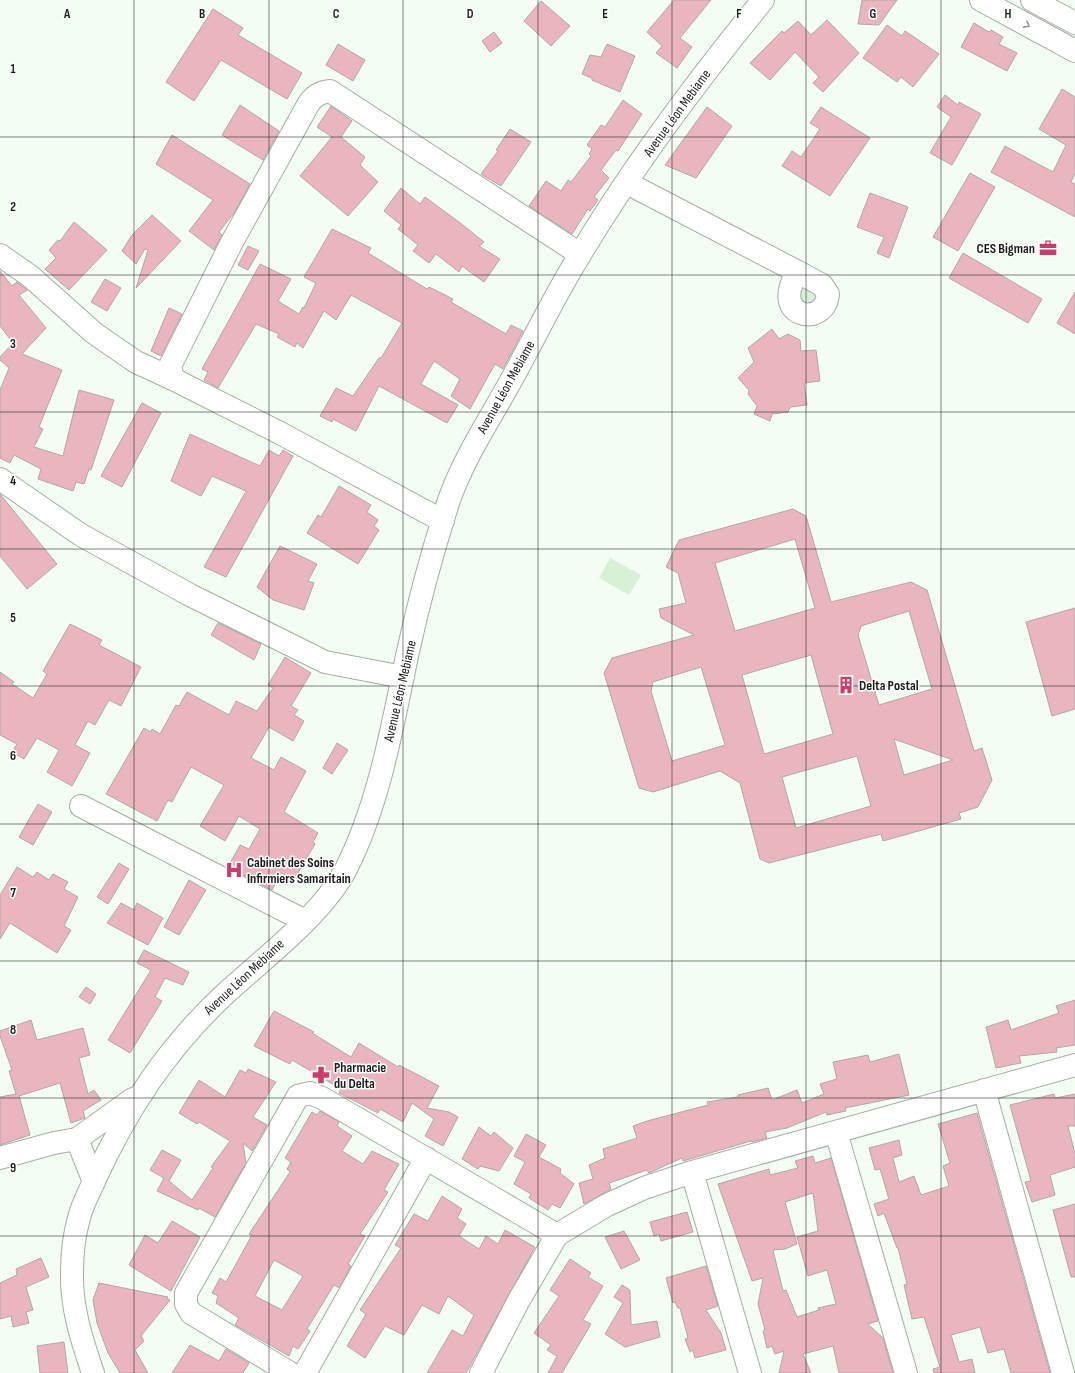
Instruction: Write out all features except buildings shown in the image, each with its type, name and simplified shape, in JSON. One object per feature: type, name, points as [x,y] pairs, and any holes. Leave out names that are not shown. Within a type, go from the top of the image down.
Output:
[{"type":"street","name":"Avenue Léon Mebiame","points":[[93,1373],[82,1341],[76,1310],[72,1277],[74,1246],[79,1215],[109,1147],[139,1095],[194,1023],[305,921],[324,901],[343,874],[357,845],[377,785],[443,521],[450,498],[470,454],[521,363],[549,306],[580,254],[627,183],[695,87],[763,0]]},
{"type":"street","points":[[981,0],[1075,51]]},
{"type":"street","points":[[1032,0],[1075,24]]},
{"type":"street","points":[[173,379],[170,366],[232,242],[312,98],[324,92],[330,91],[580,254]]},
{"type":"street","points":[[627,183],[798,272]]},
{"type":"street","points":[[0,255],[30,276],[94,333],[136,362],[280,433],[443,521]]},
{"type":"street","points":[[0,479],[81,535],[190,595],[325,662],[403,677]]},
{"type":"street","points":[[81,806],[305,921]]},
{"type":"street","points":[[481,1373],[519,1300],[557,1235],[607,1205],[644,1188],[692,1172],[1075,1065]]},
{"type":"street","points":[[984,1090],[1064,1373]]},
{"type":"street","points":[[290,1373],[191,1313],[186,1304],[186,1293],[293,1102],[298,1096],[310,1093],[322,1098],[557,1235]]},
{"type":"street","points":[[0,1158],[54,1143],[77,1139],[139,1095]]},
{"type":"street","points":[[836,1132],[906,1373]]},
{"type":"street","points":[[77,1139],[94,1182]]},
{"type":"street","points":[[304,1373],[426,1158]]},
{"type":"street","points":[[692,1172],[750,1373]]},
{"type":"green space","points":[[802,284],[821,288],[816,306],[798,302]]},
{"type":"green space","points":[[610,558],[641,575],[629,595],[599,578]]},
{"type":"place","name":"CES Bigman","points":[[1048,248]]},
{"type":"place","name":"Delta Postal","points":[[846,685]]},
{"type":"place","name":"Cabinet des Soins Infirmiers Samaritain","points":[[234,870]]},
{"type":"place","name":"Pharmacie du Delta","points":[[321,1075]]}]
